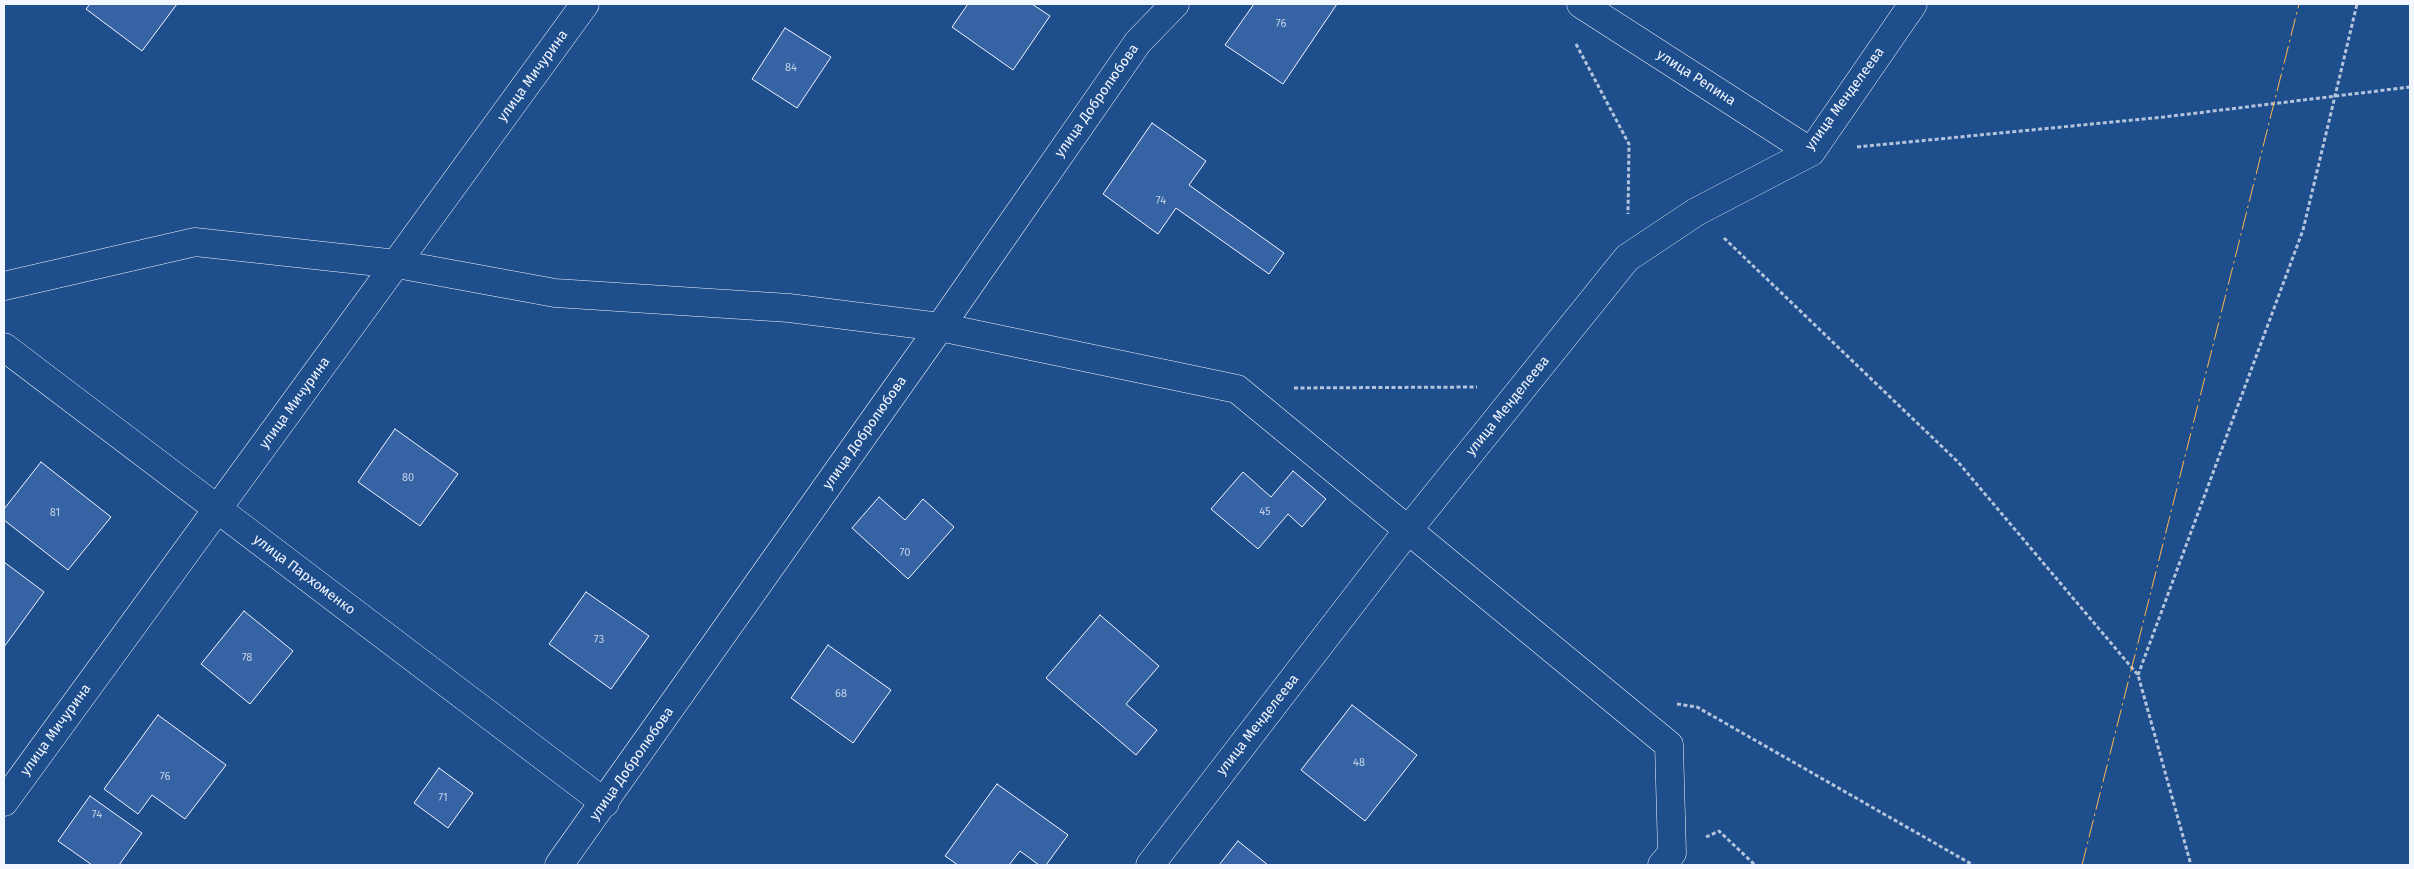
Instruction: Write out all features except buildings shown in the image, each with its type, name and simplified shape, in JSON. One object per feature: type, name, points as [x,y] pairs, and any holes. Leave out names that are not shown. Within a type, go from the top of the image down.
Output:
[{"type":"street","name":"улица Мичурина","points":[[4,802],[585,4]]},
{"type":"street","name":"улица Добролюбова","points":[[559,865],[605,803],[1138,42],[1175,4]]},
{"type":"street","name":"улица Репина","points":[[1581,4],[1812,152]]},
{"type":"street","name":"улица Менделеева","points":[[1150,865],[1408,530],[1627,258],[1696,212],[1812,152],[1913,4]]},
{"type":"street","points":[[4,286],[195,242],[397,264],[555,293],[789,308],[940,326],[1237,389],[1669,745],[1667,859]]},
{"type":"street","name":"улица Пархоменко","points":[[4,347],[605,803]]},
{"type":"path","points":[[2138,675],[2302,230],[2357,4]]},
{"type":"path","points":[[1574,39],[1629,144],[1627,258]]},
{"type":"path","points":[[1812,152],[2164,117],[2410,87]]},
{"type":"path","points":[[1696,212],[1958,462],[2138,675],[2191,865]]},
{"type":"path","points":[[1237,389],[1523,387]]},
{"type":"path","points":[[1669,703],[1697,707],[1973,865]]},
{"type":"path","points":[[1667,859],[1719,831],[1755,865]]},
{"type":"power","points":[[2082,865],[2299,4]]}]
